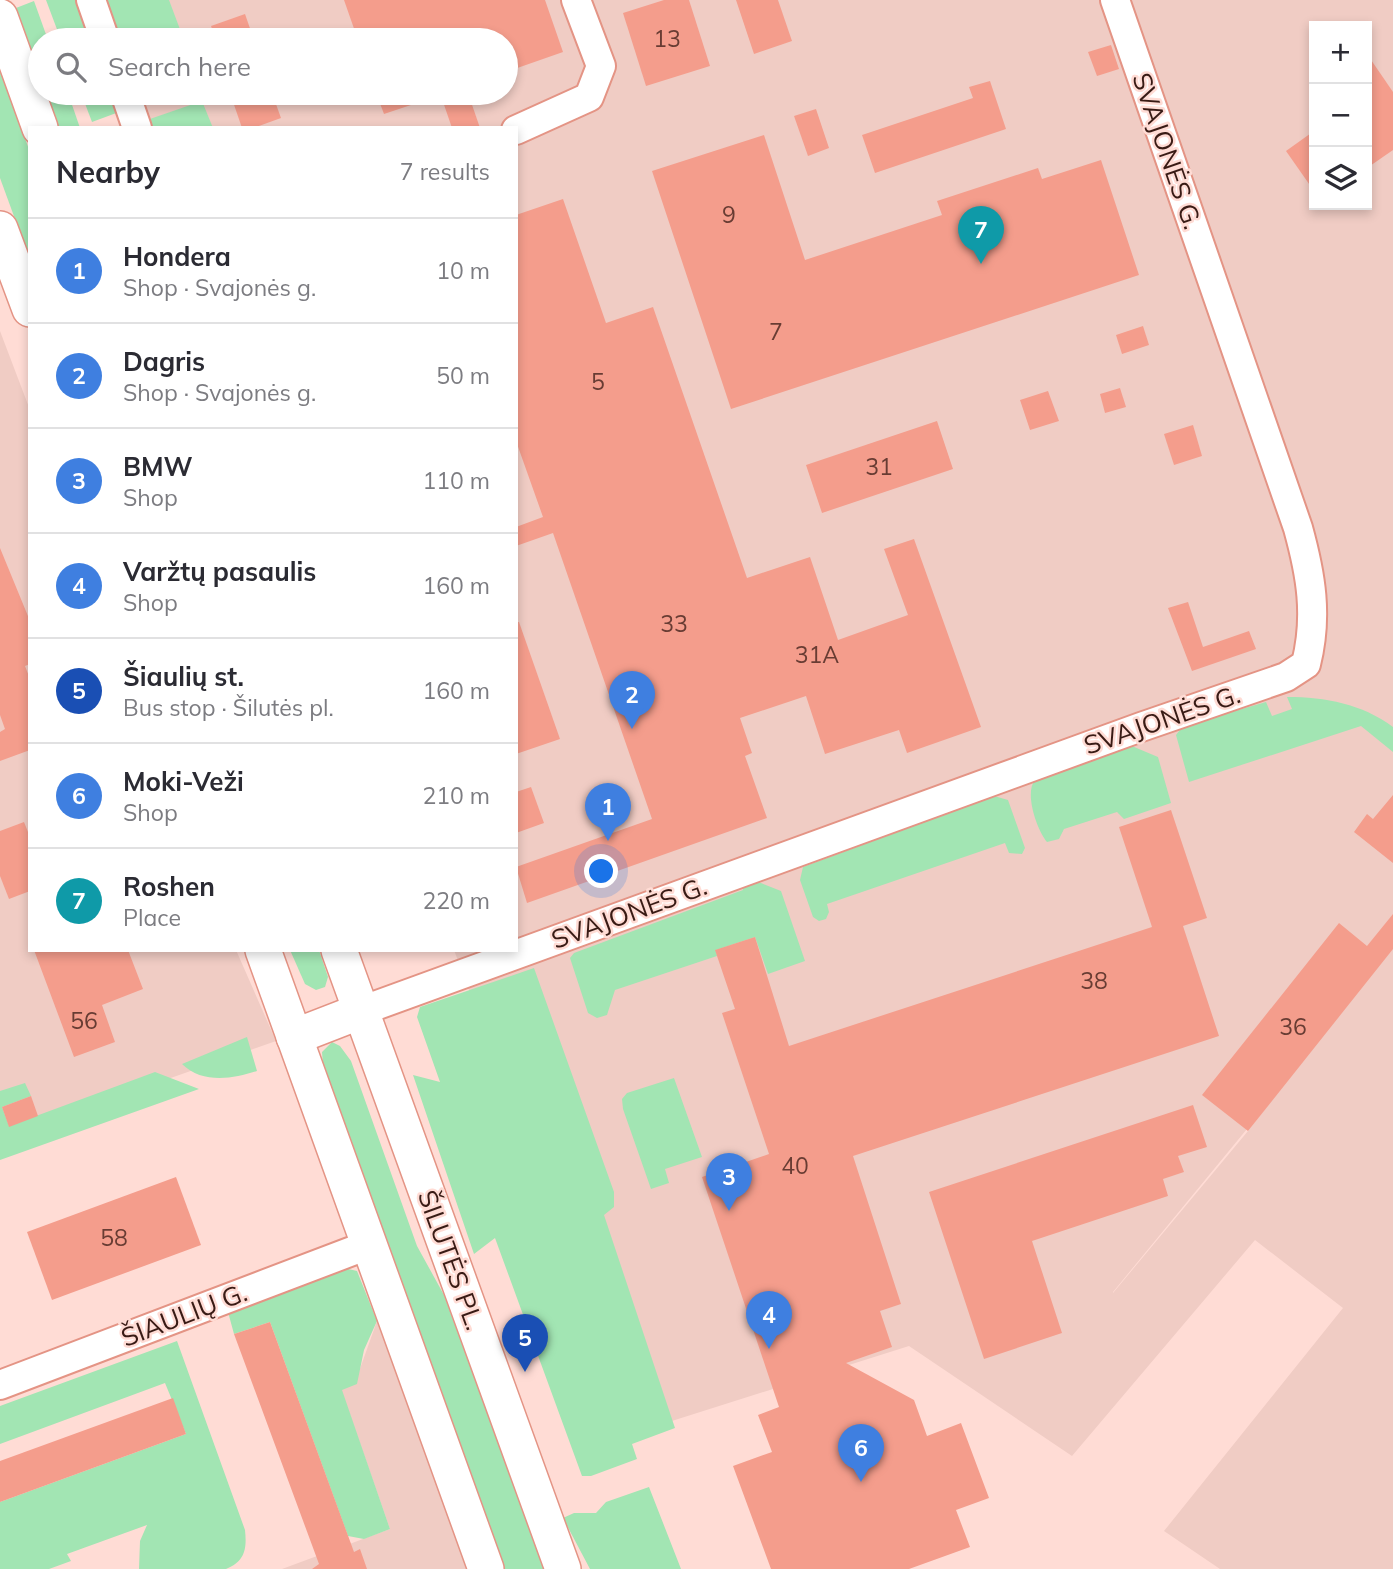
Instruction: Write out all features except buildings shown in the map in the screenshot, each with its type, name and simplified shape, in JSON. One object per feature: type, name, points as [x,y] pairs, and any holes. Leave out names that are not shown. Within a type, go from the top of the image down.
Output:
[{"type":"main road","points":[[0,17],[28,95]]},
{"type":"main road","points":[[32,105],[39,126]]},
{"type":"main road","points":[[0,229],[28,304]]},
{"type":"main road","points":[[264,952],[486,1569]]},
{"type":"main road","name":"ŠILUTĖS PL.","points":[[340,952],[563,1569]]},
{"type":"main road","points":[[294,1037],[360,1010]]},
{"type":"street","points":[[91,0],[101,28]]},
{"type":"street","points":[[518,129],[589,97],[601,66],[576,0]]},
{"type":"street","name":"SVAJONĖS G.","points":[[360,1010],[1140,727],[1286,677],[1306,664],[1314,622],[1314,598],[1298,528],[1115,0]]},
{"type":"street","points":[[129,105],[136,126]]},
{"type":"street","name":"ŠIAULIŲ G.","points":[[0,1385],[368,1245]]},
{"type":"shaded area","points":[[99,0],[1393,0],[1393,1569],[1220,1569],[1164,1531],[1343,1308],[1255,1240],[1072,1456],[909,1346],[634,1433],[455,952],[518,952],[518,126],[146,126],[138,105],[518,105],[518,28],[110,28]],"holes":[[[1297,1068],[1248,1131],[1113,1292]]]},
{"type":"shaded area","points":[[0,331],[28,405],[28,952],[237,952],[276,1041],[0,1138]]},
{"type":"shaded area","points":[[377,1321],[469,1569],[282,1569],[390,1529],[341,1389],[356,1380]]},
{"type":"green space","points":[[46,0],[79,0],[89,28],[56,28]]},
{"type":"green space","points":[[105,0],[169,0],[180,28],[116,28]]},
{"type":"green space","points":[[34,1],[44,28],[28,28],[28,42],[16,8]]},
{"type":"green space","points":[[0,71],[28,147],[28,255],[0,178]]},
{"type":"green space","points":[[50,105],[72,105],[79,126],[58,126]]},
{"type":"green space","points":[[86,105],[116,105],[119,112],[92,122]]},
{"type":"green space","points":[[190,105],[204,105],[212,126],[149,126],[147,120]]},
{"type":"green space","points":[[1287,697],[1343,703],[1381,719],[1393,727],[1393,752],[1361,726],[1189,782],[1176,735],[1183,726],[1266,702],[1272,716],[1292,709]]},
{"type":"green space","points":[[1127,744],[1158,757],[1171,803],[1124,819],[1117,812],[1064,829],[1059,839],[1047,842],[1039,829],[1031,802],[1035,780]]},
{"type":"green space","points":[[994,796],[1008,800],[1025,848],[1022,854],[1009,853],[1005,843],[827,904],[829,912],[826,919],[819,921],[813,917],[800,880],[803,867]]},
{"type":"green space","points":[[756,881],[781,891],[805,961],[768,974],[755,937],[716,950],[717,956],[615,990],[607,1015],[597,1018],[588,1013],[570,958],[574,953],[743,890],[742,885]]},
{"type":"green space","points":[[291,952],[320,952],[328,977],[325,987],[316,990],[305,984]]},
{"type":"green space","points":[[534,968],[614,1192],[614,1207],[604,1215],[675,1428],[632,1444],[637,1459],[591,1476],[582,1476],[495,1238],[474,1254],[413,1075],[440,1082],[417,1017],[420,1007]]},
{"type":"green space","points":[[247,1037],[257,1071],[218,1078],[199,1075],[182,1064]]},
{"type":"green space","points":[[332,1042],[340,1046],[351,1061],[417,1246],[444,1295],[544,1569],[504,1569],[323,1065],[322,1052]]},
{"type":"green space","points":[[155,1072],[199,1089],[0,1160],[0,1091],[25,1083],[31,1096],[2,1107],[9,1126]]},
{"type":"green space","points":[[674,1078],[702,1157],[665,1169],[669,1183],[651,1189],[623,1109],[622,1099],[627,1093]]},
{"type":"green space","points":[[344,1268],[357,1271],[377,1321],[364,1350],[357,1384],[342,1390],[390,1529],[364,1539],[348,1536],[270,1322],[234,1334],[228,1312]]},
{"type":"green space","points":[[177,1341],[245,1530],[246,1543],[241,1558],[226,1569],[139,1569],[140,1541],[147,1525],[67,1554],[71,1561],[49,1569],[0,1569],[0,1502],[186,1434],[165,1383],[0,1444],[0,1406]]},
{"type":"green space","points":[[649,1487],[681,1569],[590,1569],[563,1518],[574,1513],[596,1513],[606,1502]]},
{"type":"place","name":"Roshen","points":[[981,264]]},
{"type":"place","name":"Dagris","points":[[632,729]]},
{"type":"place","name":"Hondera","points":[[608,841]]},
{"type":"place","name":"BMW","points":[[729,1211]]},
{"type":"place","name":"Varžtų pasaulis","points":[[769,1349]]},
{"type":"place","name":"Šiaulių st.","points":[[525,1372]]},
{"type":"place","name":"Moki-Veži","points":[[861,1482]]}]
